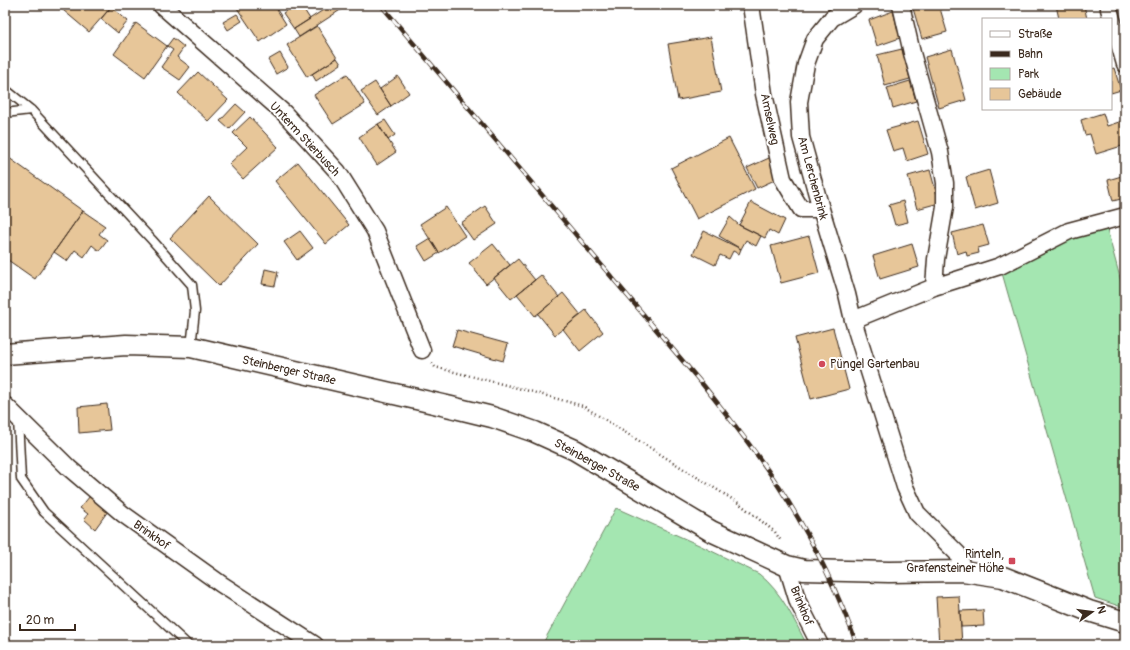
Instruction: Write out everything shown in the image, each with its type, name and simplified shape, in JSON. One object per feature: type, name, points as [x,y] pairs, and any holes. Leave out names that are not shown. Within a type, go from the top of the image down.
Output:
[{"type":"street","name":"Unterm Stierbusch","points":[[161,5],[284,113],[338,172],[375,231],[422,350]]},
{"type":"street","name":"Amselweg","points":[[751,5],[764,94],[783,179],[801,209],[821,209]]},
{"type":"street","name":"Am Lerchenbrink","points":[[854,5],[832,18],[815,38],[806,64],[799,102],[800,137],[847,294],[853,320],[905,487],[917,513],[958,554],[963,571]]},
{"type":"street","points":[[901,5],[912,53],[940,152],[945,183],[945,207],[936,259],[934,287]]},
{"type":"street","points":[[1108,5],[1112,18]]},
{"type":"street","points":[[1112,19],[1125,64]]},
{"type":"street","points":[[853,320],[934,287],[1000,266],[1069,231],[1125,216]]},
{"type":"street","name":"Steinberger Straße","points":[[5,354],[126,345],[191,347],[472,412],[492,417],[535,432],[575,450],[711,531],[787,566],[804,570],[888,572],[963,571],[1003,577],[1089,611],[1125,622]]},
{"type":"street","name":"Brinkhof","points":[[5,405],[69,468],[123,514],[221,584],[315,645]]},
{"type":"street","name":"Brinkhof","points":[[787,566],[798,602],[820,645]]},
{"type":"lane","points":[[5,89],[31,110],[192,285],[195,311],[191,347]]},
{"type":"lane","points":[[5,113],[31,110]]},
{"type":"lane","points":[[18,418],[21,479],[44,512],[188,645]]},
{"type":"path","points":[[422,350],[435,367],[583,406],[740,504],[774,532],[784,545]]},
{"type":"green space","points":[[1105,222],[1125,296],[1125,608],[1095,598],[1000,266]]},
{"type":"green space","points":[[616,508],[759,574],[781,598],[807,645],[542,645]]},
{"type":"building","points":[[57,5],[109,5],[111,7],[89,32]]},
{"type":"building","points":[[242,5],[274,5],[286,24],[260,42],[237,8]]},
{"type":"building","points":[[295,5],[301,5],[310,19],[294,29],[283,13]]},
{"type":"building","points":[[331,5],[348,5],[299,37],[294,29]]},
{"type":"building","points":[[672,5],[687,5],[672,7]]},
{"type":"building","points":[[912,5],[939,5],[947,32],[922,39]]},
{"type":"building","points":[[1056,5],[1084,5],[1087,18],[1059,18]]},
{"type":"building","points":[[111,7],[128,21],[118,33],[101,19]]},
{"type":"building","points":[[893,11],[900,38],[877,46],[869,20]]},
{"type":"building","points":[[237,14],[242,21],[228,30],[223,22]]},
{"type":"building","points":[[136,23],[167,46],[145,77],[114,54]]},
{"type":"building","points":[[317,26],[337,58],[307,77],[287,45]]},
{"type":"building","points":[[711,37],[721,92],[678,100],[668,44]]},
{"type":"building","points":[[173,38],[184,47],[177,57],[190,67],[180,80],[161,67],[173,50],[167,46]]},
{"type":"building","points":[[902,49],[910,79],[885,86],[877,55]]},
{"type":"building","points":[[952,49],[966,100],[939,108],[925,57]]},
{"type":"building","points":[[280,53],[288,67],[276,74],[268,60]]},
{"type":"building","points":[[337,58],[341,64],[316,81],[312,74]]},
{"type":"building","points":[[1114,68],[1121,90],[1112,93],[1112,69]]},
{"type":"building","points":[[198,72],[228,100],[208,121],[178,93]]},
{"type":"building","points":[[347,74],[365,104],[333,124],[314,95]]},
{"type":"building","points":[[398,76],[409,93],[391,106],[380,89]]},
{"type":"building","points":[[910,81],[916,101],[893,108],[887,88]]},
{"type":"building","points":[[375,82],[391,106],[378,115],[361,91]]},
{"type":"building","points":[[236,104],[245,112],[229,129],[220,121]]},
{"type":"building","points":[[1103,113],[1107,126],[1125,120],[1125,145],[1096,154],[1090,134],[1085,135],[1081,120]]},
{"type":"building","points":[[250,117],[278,147],[243,179],[229,164],[247,147],[233,133]]},
{"type":"building","points":[[385,120],[395,135],[388,140],[378,124]]},
{"type":"building","points":[[918,121],[928,154],[907,161],[903,148],[893,151],[886,130]]},
{"type":"building","points":[[378,124],[396,152],[377,165],[359,137]]},
{"type":"building","points":[[729,138],[755,189],[697,219],[671,168]]},
{"type":"building","points":[[5,155],[83,211],[35,279],[5,258]]},
{"type":"building","points":[[769,158],[779,178],[757,188],[747,168]]},
{"type":"building","points":[[298,162],[349,225],[326,244],[275,181]]},
{"type":"building","points":[[930,170],[939,203],[917,209],[908,176]]},
{"type":"building","points":[[989,170],[998,203],[975,210],[966,177]]},
{"type":"building","points":[[1125,175],[1125,198],[1113,201],[1108,180]]},
{"type":"building","points":[[209,196],[258,244],[219,286],[170,238]]},
{"type":"building","points":[[903,201],[908,222],[895,225],[889,205]]},
{"type":"building","points":[[751,202],[785,220],[778,235],[769,230],[765,238],[739,225]]},
{"type":"building","points":[[485,206],[497,224],[473,240],[461,223]]},
{"type":"building","points":[[446,207],[465,236],[439,253],[420,224]]},
{"type":"building","points":[[83,211],[105,226],[99,234],[107,240],[99,251],[92,245],[84,257],[75,250],[67,261],[54,252]]},
{"type":"building","points":[[730,217],[739,225],[761,236],[756,246],[746,240],[741,249],[719,236]]},
{"type":"building","points":[[983,225],[989,245],[978,248],[979,253],[967,256],[966,251],[957,254],[952,233]]},
{"type":"building","points":[[300,231],[313,248],[297,260],[284,242]]},
{"type":"building","points":[[704,231],[741,249],[739,254],[733,251],[729,259],[720,255],[715,265],[693,254]]},
{"type":"building","points":[[809,236],[819,273],[781,283],[771,246]]},
{"type":"building","points":[[430,238],[439,253],[426,261],[417,246]]},
{"type":"building","points":[[493,244],[510,265],[486,284],[469,263]]},
{"type":"building","points":[[912,244],[919,267],[880,279],[873,256]]},
{"type":"building","points":[[518,259],[535,280],[511,299],[494,278]]},
{"type":"building","points":[[265,269],[278,272],[275,286],[262,284]]},
{"type":"building","points":[[541,275],[559,297],[535,316],[517,294]]},
{"type":"building","points":[[563,293],[581,315],[555,335],[538,314]]},
{"type":"building","points":[[586,310],[603,332],[580,351],[563,329]]},
{"type":"building","name":"Püngel Gartenbau","points":[[833,328],[849,389],[811,399],[795,338]]},
{"type":"building","points":[[457,330],[508,344],[503,361],[452,346]]},
{"type":"building","points":[[107,404],[110,430],[79,433],[78,407]]},
{"type":"building","points":[[90,496],[108,511],[95,529],[84,519],[88,514],[80,508]]},
{"type":"building","points":[[959,596],[962,645],[939,645],[936,597]]},
{"type":"building","points":[[983,610],[984,626],[961,627],[960,611]]},
{"type":"railway","points":[[381,5],[704,386],[752,448],[802,525],[832,584],[857,645]]},
{"type":"place","name":"Püngel Gartenbau","points":[[822,364]]},
{"type":"place","name":"Rinteln, Grafensteiner Höhe","points":[[1012,561]]}]
